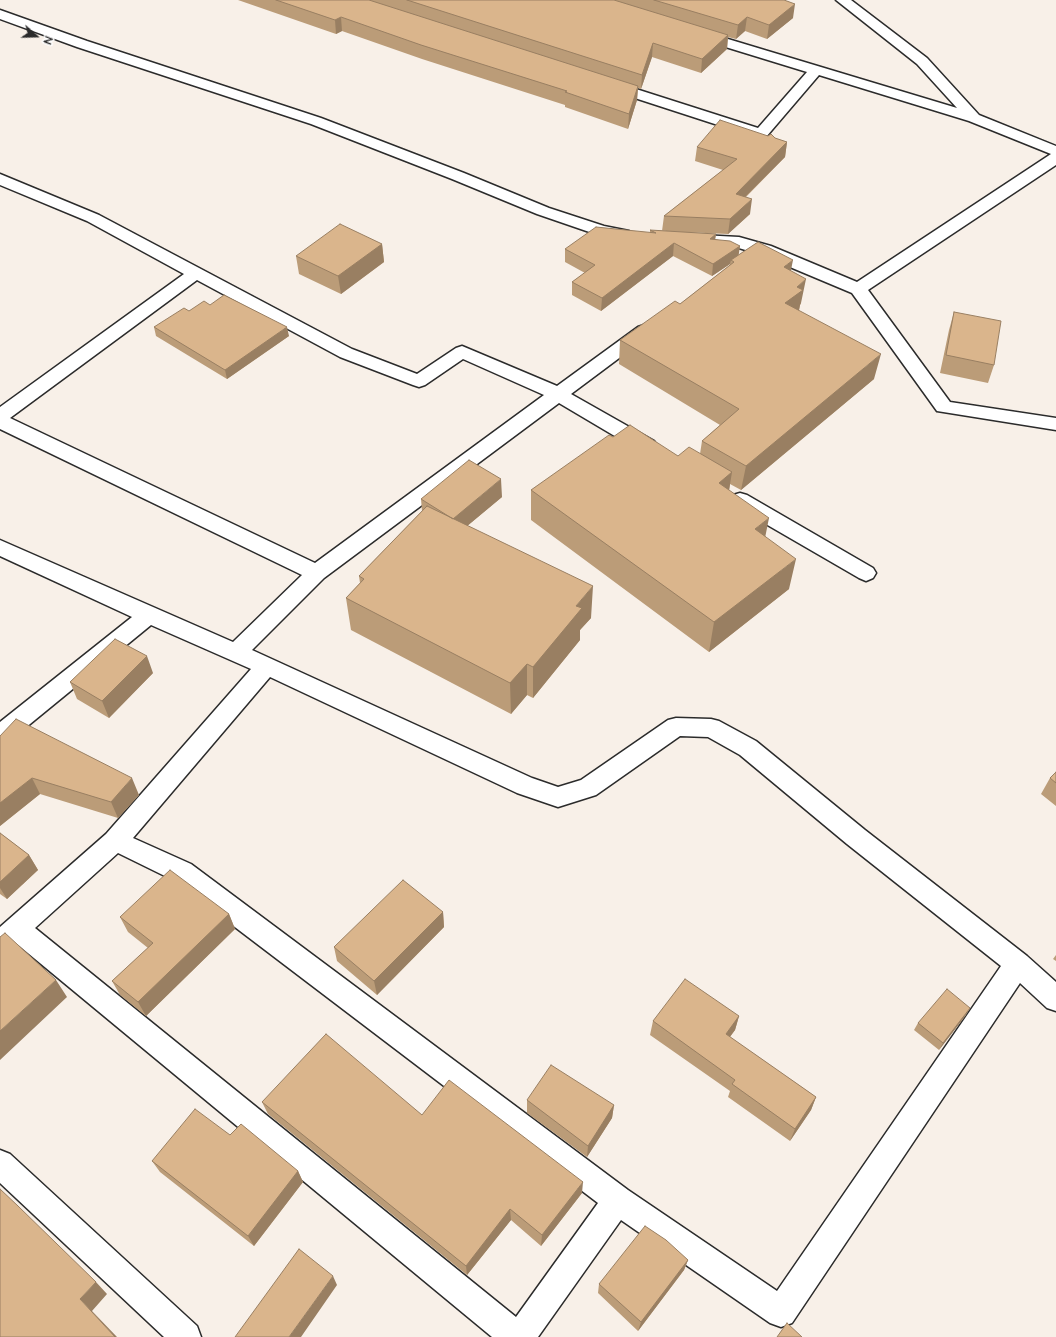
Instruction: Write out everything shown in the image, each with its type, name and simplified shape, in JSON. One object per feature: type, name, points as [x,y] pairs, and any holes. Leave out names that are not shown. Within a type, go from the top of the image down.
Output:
[{"type":"street","points":[[843,0],[922,61],[974,118]]},
{"type":"street","points":[[0,14],[82,44],[316,121],[458,176],[543,211],[601,231],[639,236]]},
{"type":"street","points":[[687,30],[974,118],[1056,152]]},
{"type":"street","points":[[595,80],[761,134],[816,70]]},
{"type":"street","points":[[858,289],[1056,158]]},
{"type":"street","points":[[0,179],[94,218],[346,353],[419,381],[462,352],[558,394],[660,454]]},
{"type":"street","points":[[686,239],[733,241],[765,250],[858,289],[944,407],[1056,424]]},
{"type":"street","points":[[746,263],[765,250]]},
{"type":"street","points":[[0,416],[196,273]]},
{"type":"street","points":[[236,652],[317,573],[619,349],[657,323]]},
{"type":"street","points":[[0,421],[317,573]]},
{"type":"street","points":[[722,490],[866,573]]},
{"type":"street","points":[[0,547],[149,615],[267,666],[525,786],[558,797],[588,788],[676,726],[711,728],[748,748],[856,837],[1018,964],[1056,998]]},
{"type":"street","points":[[0,735],[149,615]]},
{"type":"street","points":[[267,666],[115,841],[9,936],[516,1337]]},
{"type":"street","points":[[115,841],[182,872],[618,1200],[781,1312],[1018,964]]},
{"type":"street","points":[[0,1164],[186,1337]]},
{"type":"street","points":[[520,1337],[618,1200]]},
{"type":"building","points":[[276,0],[369,0],[638,86],[629,114],[565,92],[567,91],[421,45],[341,17],[335,20]]},
{"type":"building","points":[[407,0],[614,0],[728,35],[702,59],[653,43],[642,75]]},
{"type":"building","points":[[654,0],[784,0],[795,4],[769,25],[747,17],[738,25]]},
{"type":"building","points":[[720,120],[768,136],[771,134],[775,138],[787,142],[736,194],[752,199],[730,219],[664,216],[737,159],[697,147]]},
{"type":"building","points":[[340,224],[382,244],[338,276],[296,256]]},
{"type":"building","points":[[596,227],[656,233],[650,230],[716,234],[710,239],[730,241],[740,246],[713,264],[674,243],[602,298],[572,282],[595,265],[565,249]]},
{"type":"building","points":[[758,242],[793,260],[784,267],[806,279],[797,287],[803,290],[785,303],[881,354],[746,466],[702,441],[739,409],[620,340],[675,301],[680,304],[734,262],[731,260]]},
{"type":"building","points":[[224,295],[287,327],[225,370],[154,327],[184,308],[189,311],[204,301],[210,305]]},
{"type":"building","points":[[954,312],[1001,321],[994,365],[946,355]]},
{"type":"building","points":[[630,425],[678,456],[689,447],[732,472],[719,483],[769,518],[755,529],[796,559],[714,622],[531,490],[609,435],[613,437]]},
{"type":"building","points":[[469,460],[501,479],[453,519],[421,499]]},
{"type":"building","points":[[427,506],[593,586],[576,606],[582,608],[533,667],[527,664],[510,683],[346,598],[364,579],[359,576]]},
{"type":"building","points":[[115,639],[147,656],[102,701],[70,682]]},
{"type":"building","points":[[16,719],[132,778],[111,802],[32,778],[0,803],[0,736]]},
{"type":"building","points":[[1056,772],[1056,783],[1050,778]]},
{"type":"building","points":[[0,833],[29,855],[0,882]]},
{"type":"building","points":[[170,870],[229,914],[138,1002],[112,981],[153,943],[120,917]]},
{"type":"building","points":[[403,880],[443,912],[374,981],[334,947]]},
{"type":"building","points":[[5,933],[56,980],[0,1031],[0,937]]},
{"type":"building","points":[[685,979],[739,1016],[726,1034],[816,1097],[795,1129],[732,1084],[735,1080],[653,1021]]},
{"type":"building","points":[[947,989],[970,1008],[943,1043],[918,1023]]},
{"type":"building","points":[[326,1034],[422,1115],[449,1080],[583,1182],[542,1235],[510,1209],[466,1266],[262,1102]]},
{"type":"building","points":[[551,1065],[614,1105],[588,1146],[527,1100]]},
{"type":"building","points":[[195,1109],[230,1135],[241,1124],[298,1171],[248,1236],[152,1161]]},
{"type":"building","points":[[0,1189],[96,1282],[80,1299],[115,1337],[0,1337]]},
{"type":"building","points":[[645,1226],[666,1240],[688,1260],[641,1322],[599,1284]]},
{"type":"building","points":[[299,1249],[333,1276],[289,1337],[235,1337]]},
{"type":"building","points":[[787,1323],[802,1337],[777,1337]]}]
